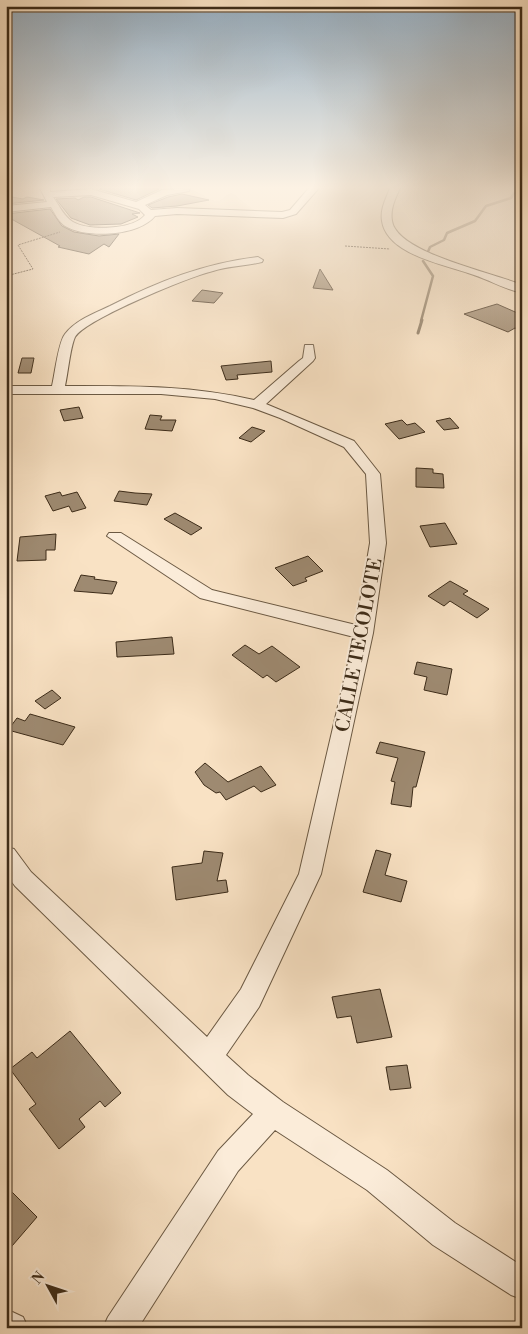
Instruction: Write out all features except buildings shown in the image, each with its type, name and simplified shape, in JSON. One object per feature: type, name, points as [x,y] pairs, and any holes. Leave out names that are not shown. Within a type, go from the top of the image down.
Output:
[{"type":"street","points":[[414,251],[485,275],[522,290]]},
{"type":"street","points":[[58,389],[70,337],[80,325],[189,274],[212,266],[258,260]]},
{"type":"street","points":[[257,405],[304,364],[309,358],[309,348]]},
{"type":"street","name":"CALLE TECOLOTE","points":[[6,390],[162,390],[215,395],[257,405],[349,444],[373,474],[378,543],[364,633],[310,874],[250,998],[228,1033],[209,1058]]},
{"type":"street","points":[[115,536],[206,594],[364,633]]},
{"type":"street","points":[[6,856],[23,879],[238,1085],[274,1112],[370,1175],[444,1234],[522,1284]]},
{"type":"street","points":[[119,1328],[228,1161],[274,1112]]},
{"type":"street","points":[[6,1324],[12,1328]]},
{"type":"path","points":[[6,276],[33,269],[21,250]]},
{"type":"path","points":[[409,250],[414,251]]},
{"type":"waterway","points":[[427,254],[429,250]]},
{"type":"waterway","points":[[421,321],[433,276],[423,261]]},
{"type":"waterway","points":[[418,333],[422,320]]}]
